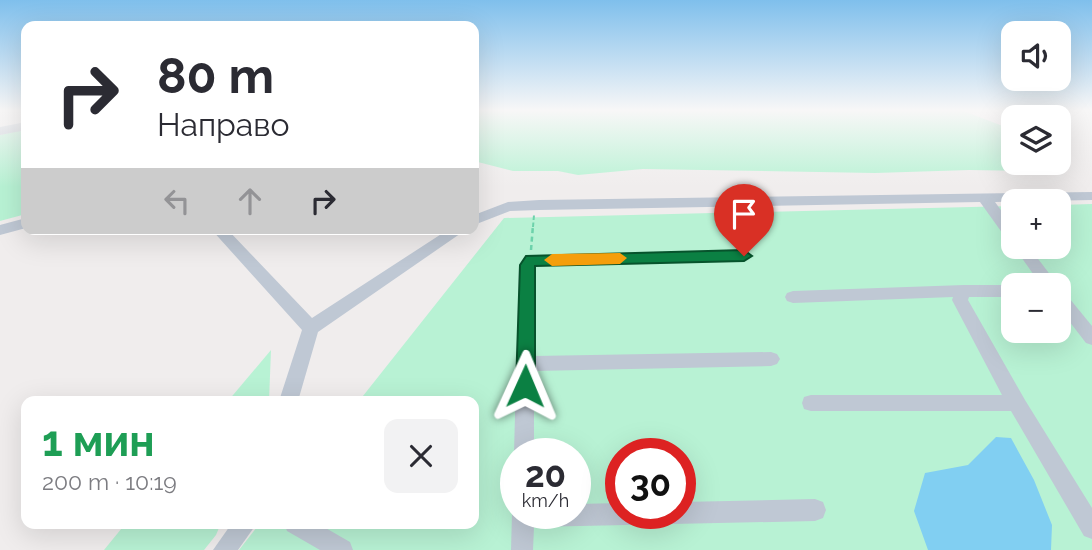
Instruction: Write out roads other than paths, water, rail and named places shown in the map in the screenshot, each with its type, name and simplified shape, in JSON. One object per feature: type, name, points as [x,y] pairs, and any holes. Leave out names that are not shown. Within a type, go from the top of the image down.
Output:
[{"type":"street","points":[[985,199],[1001,221]]},
{"type":"street","points":[[479,218],[508,207],[539,205],[1089,200]]},
{"type":"street","points":[[0,230],[21,224]]},
{"type":"street","points":[[224,235],[311,328]]},
{"type":"street","points":[[290,396],[311,328],[451,235]]},
{"type":"street","points":[[524,438],[527,265],[531,260],[744,256]]},
{"type":"street","points":[[1030,259],[1041,273]]},
{"type":"street","points":[[964,291],[960,300],[1020,410]]},
{"type":"street","points":[[793,297],[1001,291]]},
{"type":"street","points":[[1071,312],[1092,338]]},
{"type":"street","points":[[526,364],[771,359]]},
{"type":"street","points":[[811,403],[1016,403],[1092,528]]},
{"type":"street","points":[[591,514],[815,510]]},
{"type":"street","points":[[224,550],[241,529]]},
{"type":"street","points":[[305,529],[342,550]]},
{"type":"street","points":[[522,550],[523,529]]},
{"type":"water","points":[[996,437],[1011,438],[1034,480],[1052,525],[1051,550],[928,550],[914,511],[925,473],[968,465]]}]
